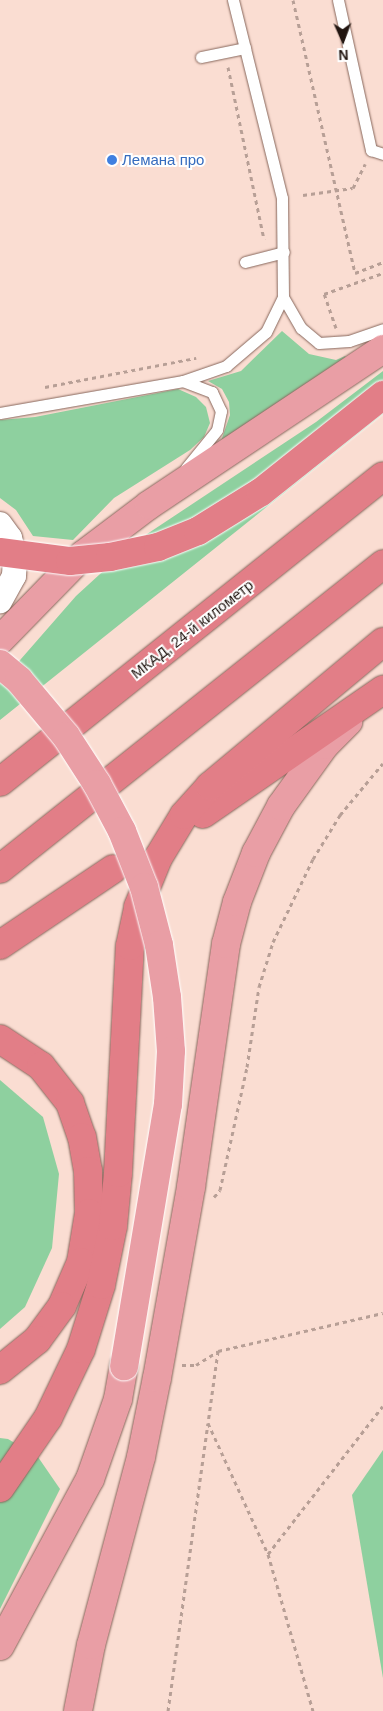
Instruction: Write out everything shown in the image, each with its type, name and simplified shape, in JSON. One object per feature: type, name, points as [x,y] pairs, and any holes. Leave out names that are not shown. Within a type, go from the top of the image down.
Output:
[{"type":"highway","points":[[0,552],[70,561],[110,558],[158,547],[198,532],[261,492],[383,395]]},
{"type":"highway","name":"МКАД, 24-й километр","points":[[0,782],[383,476]]},
{"type":"highway","points":[[0,869],[383,564]]},
{"type":"highway","points":[[0,1488],[48,1418],[81,1349],[101,1285],[113,1226],[117,1182],[127,977],[138,907],[158,858],[184,816],[210,786],[246,753],[383,642]]},
{"type":"highway","points":[[203,814],[374,697]]},
{"type":"highway","points":[[0,945],[113,869]]},
{"type":"highway","points":[[0,1039],[41,1066],[70,1103],[82,1137],[88,1171],[88,1213],[81,1262],[62,1306],[37,1340],[0,1370]]},
{"type":"main road","points":[[0,640],[83,555],[149,505],[383,349]]},
{"type":"main road","points":[[0,664],[19,680],[66,736],[97,784],[126,841],[144,887],[159,945],[167,996],[170,1052],[168,1104],[118,1399],[90,1479],[0,1646]]},
{"type":"main road","points":[[78,1711],[91,1645],[141,1457],[157,1378],[191,1188],[226,944],[237,902],[256,853],[281,806],[325,745],[374,697]]},
{"type":"street","points":[[0,524],[10,538],[15,556],[14,576],[0,601]]},
{"type":"lane","points":[[0,413],[183,381],[226,366],[255,345],[266,332],[283,297],[282,198],[233,0]]},
{"type":"lane","points":[[338,0],[371,150],[383,154]]},
{"type":"lane","points":[[201,57],[245,48]]},
{"type":"lane","points":[[245,262],[284,252]]},
{"type":"lane","points":[[283,297],[308,336],[327,345],[383,329]]},
{"type":"lane","points":[[149,505],[204,449],[220,421],[219,402],[212,392],[183,381]]},
{"type":"path","points":[[293,0],[355,274],[383,262]]},
{"type":"path","points":[[225,52],[268,256]]},
{"type":"path","points":[[303,195],[353,188],[371,150]]},
{"type":"path","points":[[341,342],[324,294],[383,273]]},
{"type":"path","points":[[38,388],[199,357]]},
{"type":"path","points":[[210,1201],[220,1190],[247,1067],[259,987],[274,942],[313,859],[340,815],[383,763]]},
{"type":"path","points":[[189,1365],[204,1363],[218,1351],[383,1312]]},
{"type":"path","points":[[168,1711],[218,1351]]},
{"type":"path","points":[[179,1373],[182,1355]]},
{"type":"path","points":[[268,1554],[383,1406]]},
{"type":"path","points":[[208,1423],[268,1554],[313,1711]]},
{"type":"green space","points":[[282,331],[309,354],[336,360],[345,356],[348,359],[220,444],[230,415],[229,402],[222,389],[208,381],[241,371]]},
{"type":"green space","points":[[383,371],[383,414],[0,720],[0,683],[76,596],[135,542],[316,422]]},
{"type":"green space","points":[[178,389],[196,397],[206,407],[210,423],[204,437],[190,450],[114,498],[73,540],[33,536],[16,510],[0,498],[0,420],[35,417]]},
{"type":"green space","points":[[0,1080],[43,1117],[59,1174],[52,1248],[25,1307],[0,1329]]},
{"type":"green space","points":[[0,1438],[8,1439],[38,1457],[60,1489],[0,1609]]},
{"type":"green space","points":[[383,1450],[383,1678],[352,1495]]},
{"type":"place","name":"Лемана про","points":[[112,160]]}]
